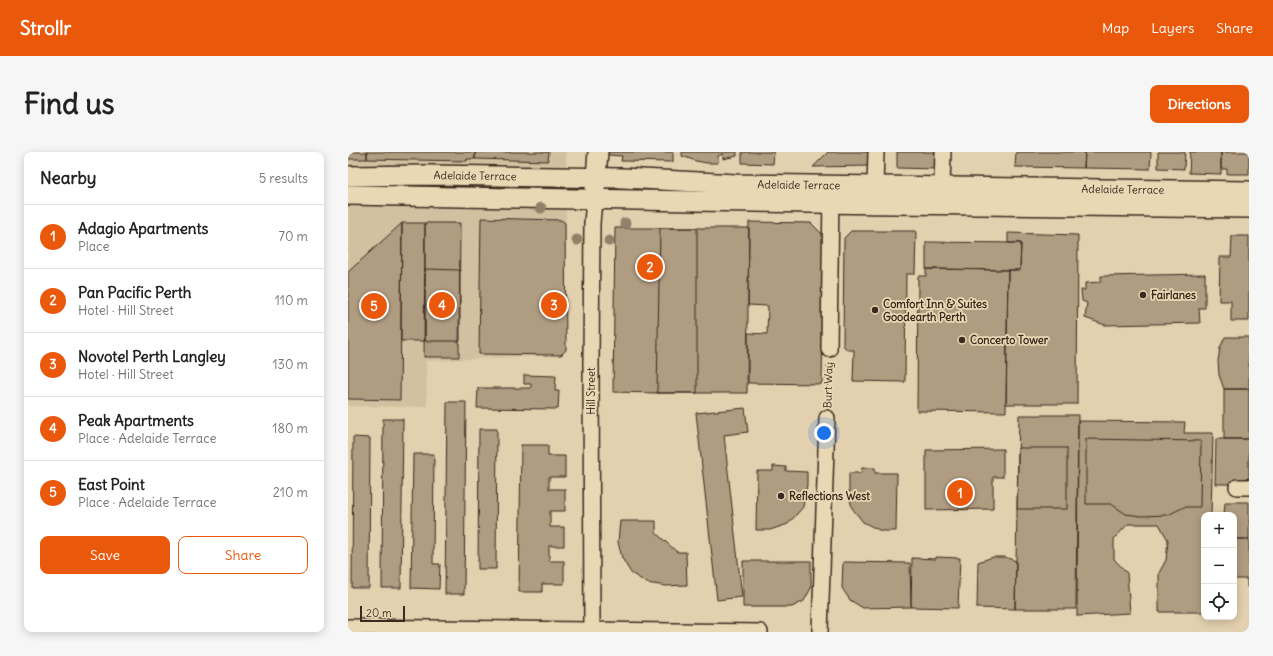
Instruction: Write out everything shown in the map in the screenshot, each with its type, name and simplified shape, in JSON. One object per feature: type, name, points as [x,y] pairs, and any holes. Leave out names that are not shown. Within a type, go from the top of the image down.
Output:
[{"type":"main road","name":"Hill Street","points":[[594,200],[598,152]]},
{"type":"main road","name":"Adelaide Terrace","points":[[348,176],[428,175],[596,178],[736,184],[831,194],[875,186],[1249,191]]},
{"type":"main road","name":"Adelaide Terrace","points":[[348,194],[594,200],[831,194],[1249,208]]},
{"type":"street","points":[[875,186],[876,152]]},
{"type":"street","points":[[942,187],[943,152]]},
{"type":"street","name":"Burt Way","points":[[828,349],[831,194]]},
{"type":"street","name":"Hill Street","points":[[592,629],[591,364],[592,223],[594,200]]},
{"type":"street","name":"Burt Way","points":[[820,632],[827,418]]},
{"type":"street","points":[[348,626],[760,632]]},
{"type":"path","name":"Burt Way","points":[[827,418],[828,349]]},
{"type":"shaded area","points":[[348,152],[566,152],[566,350],[561,355],[426,361],[427,407],[348,406]]},
{"type":"building","points":[[348,152],[367,152],[367,159],[348,159]]},
{"type":"building","points":[[367,152],[475,152],[475,159],[467,159],[467,161],[367,159]]},
{"type":"building","points":[[475,152],[549,152],[548,161],[475,159]]},
{"type":"building","points":[[608,152],[673,152],[673,162],[621,161],[622,156],[608,155]]},
{"type":"building","points":[[682,152],[737,152],[737,156],[723,159],[723,154],[718,156],[718,163],[707,163],[682,156]]},
{"type":"building","points":[[742,152],[774,152],[773,164],[742,163]]},
{"type":"building","points":[[828,152],[870,152],[870,166],[813,167]]},
{"type":"building","points":[[897,152],[937,152],[937,169],[897,168]]},
{"type":"building","points":[[1016,152],[1085,152],[1084,168],[1015,167]]},
{"type":"building","points":[[1085,152],[1151,152],[1150,169],[1084,168]]},
{"type":"building","points":[[1158,152],[1185,152],[1184,169],[1158,168]]},
{"type":"building","points":[[1190,152],[1221,152],[1221,174],[1189,173]]},
{"type":"building","points":[[1221,152],[1249,152],[1249,174],[1227,174],[1227,169],[1221,169]]},
{"type":"building","points":[[481,218],[561,220],[565,223],[566,350],[561,355],[479,354]]},
{"type":"building","points":[[749,222],[811,223],[824,236],[822,384],[748,383],[748,333],[767,334],[768,306],[748,305]]},
{"type":"building","points":[[402,223],[425,223],[425,341],[401,341]]},
{"type":"building","points":[[402,223],[400,400],[348,399],[348,272]]},
{"type":"building","points":[[425,223],[460,223],[459,357],[424,357]]},
{"type":"building","points":[[615,228],[749,228],[747,393],[613,392]]},
{"type":"building","points":[[660,228],[697,228],[697,393],[657,393]]},
{"type":"building","name":"Comfort Inn & Suites Goodearth Perth","points":[[851,231],[916,231],[915,274],[906,274],[905,382],[853,381],[854,350],[847,350],[843,345],[844,238]]},
{"type":"building","points":[[1008,233],[1078,235],[1077,404],[1006,404],[1008,270],[1020,270],[1021,243],[1008,243]]},
{"type":"building","points":[[1232,236],[1249,236],[1249,321],[1231,321],[1231,301],[1219,301],[1220,257],[1231,257]]},
{"type":"building","points":[[926,242],[1021,243],[1020,270],[926,269]]},
{"type":"building","points":[[425,269],[460,270],[460,341],[425,341]]},
{"type":"building","name":"Concerto Tower","points":[[926,269],[1008,270],[1006,412],[917,411],[918,276],[926,276]]},
{"type":"building","name":"Fairlanes","points":[[1205,274],[1205,308],[1199,308],[1200,323],[1105,325],[1085,318],[1087,303],[1082,301],[1081,290],[1085,290],[1085,283],[1101,282],[1101,276]]},
{"type":"building","points":[[1225,337],[1249,337],[1249,389],[1224,389],[1219,375],[1218,361],[1220,348]]},
{"type":"building","points":[[524,375],[556,376],[555,391],[559,391],[558,409],[477,408],[478,388],[531,388],[531,384],[524,384]]},
{"type":"building","points":[[1224,389],[1249,389],[1249,439],[1224,439]]},
{"type":"building","points":[[447,402],[466,402],[464,594],[445,594]]},
{"type":"building","points":[[745,408],[748,432],[724,435],[742,597],[717,600],[696,413]]},
{"type":"building","points":[[1019,415],[1078,415],[1076,609],[1015,609]]},
{"type":"building","points":[[383,419],[403,419],[401,588],[382,588]]},
{"type":"building","points":[[1078,421],[1185,422],[1184,433],[1213,433],[1211,512],[1201,512],[1201,612],[1159,612],[1159,573],[1166,560],[1168,540],[1159,524],[1128,524],[1114,539],[1114,559],[1127,573],[1130,613],[1077,616]]},
{"type":"building","points":[[479,429],[497,429],[496,569],[478,569]]},
{"type":"building","points":[[353,437],[370,438],[369,588],[352,588]]},
{"type":"building","points":[[1086,439],[1201,441],[1200,507],[1184,507],[1168,515],[1141,516],[1126,514],[1111,504],[1086,504]]},
{"type":"building","points":[[1216,439],[1249,439],[1249,484],[1215,484]]},
{"type":"building","points":[[521,445],[548,445],[548,456],[565,456],[565,477],[549,477],[549,489],[565,489],[565,511],[550,511],[550,527],[564,527],[564,546],[549,546],[549,561],[564,561],[564,584],[542,584],[542,592],[519,592]]},
{"type":"building","points":[[1018,448],[1067,448],[1067,509],[1017,509]]},
{"type":"building","points":[[1003,449],[1003,477],[993,477],[993,509],[926,510],[926,450]]},
{"type":"building","points":[[413,454],[434,454],[433,564],[440,564],[439,589],[411,588]]},
{"type":"building","name":"Reflections West","points":[[773,466],[786,467],[786,471],[807,472],[807,485],[803,507],[788,524],[770,530],[756,530],[757,471],[773,471]]},
{"type":"building","points":[[862,468],[875,468],[875,473],[897,473],[896,531],[881,531],[863,522],[852,508],[849,495],[849,473],[861,473]]},
{"type":"building","points":[[1225,502],[1249,502],[1249,539],[1237,539],[1237,512],[1224,512]]},
{"type":"building","points":[[620,521],[656,521],[656,533],[677,552],[686,552],[687,585],[666,586],[647,583],[631,573],[622,558],[618,542]]},
{"type":"building","points":[[1237,539],[1249,539],[1249,587],[1247,587],[1247,579],[1237,579]]},
{"type":"building","points":[[936,557],[960,558],[958,608],[911,607],[912,558],[936,559]]},
{"type":"building","points":[[993,557],[1005,557],[1016,561],[1015,609],[977,608],[978,562]]},
{"type":"building","points":[[743,561],[811,561],[811,588],[804,601],[792,607],[743,607]]},
{"type":"building","points":[[843,562],[910,563],[911,607],[863,608],[850,600],[842,588]]},
{"type":"place","name":"Pan Pacific Perth","points":[[650,267]]},
{"type":"place","name":"Fairlanes","points":[[1143,295]]},
{"type":"place","name":"Peak Apartments","points":[[442,305]]},
{"type":"place","name":"Novotel Perth Langley","points":[[554,305]]},
{"type":"place","name":"East Point","points":[[374,306]]},
{"type":"place","name":"Comfort Inn & Suites Goodearth Perth","points":[[875,310]]},
{"type":"place","name":"Concerto Tower","points":[[962,340]]},
{"type":"place","name":"Adagio Apartments","points":[[960,493]]},
{"type":"place","name":"Reflections West","points":[[781,496]]}]
